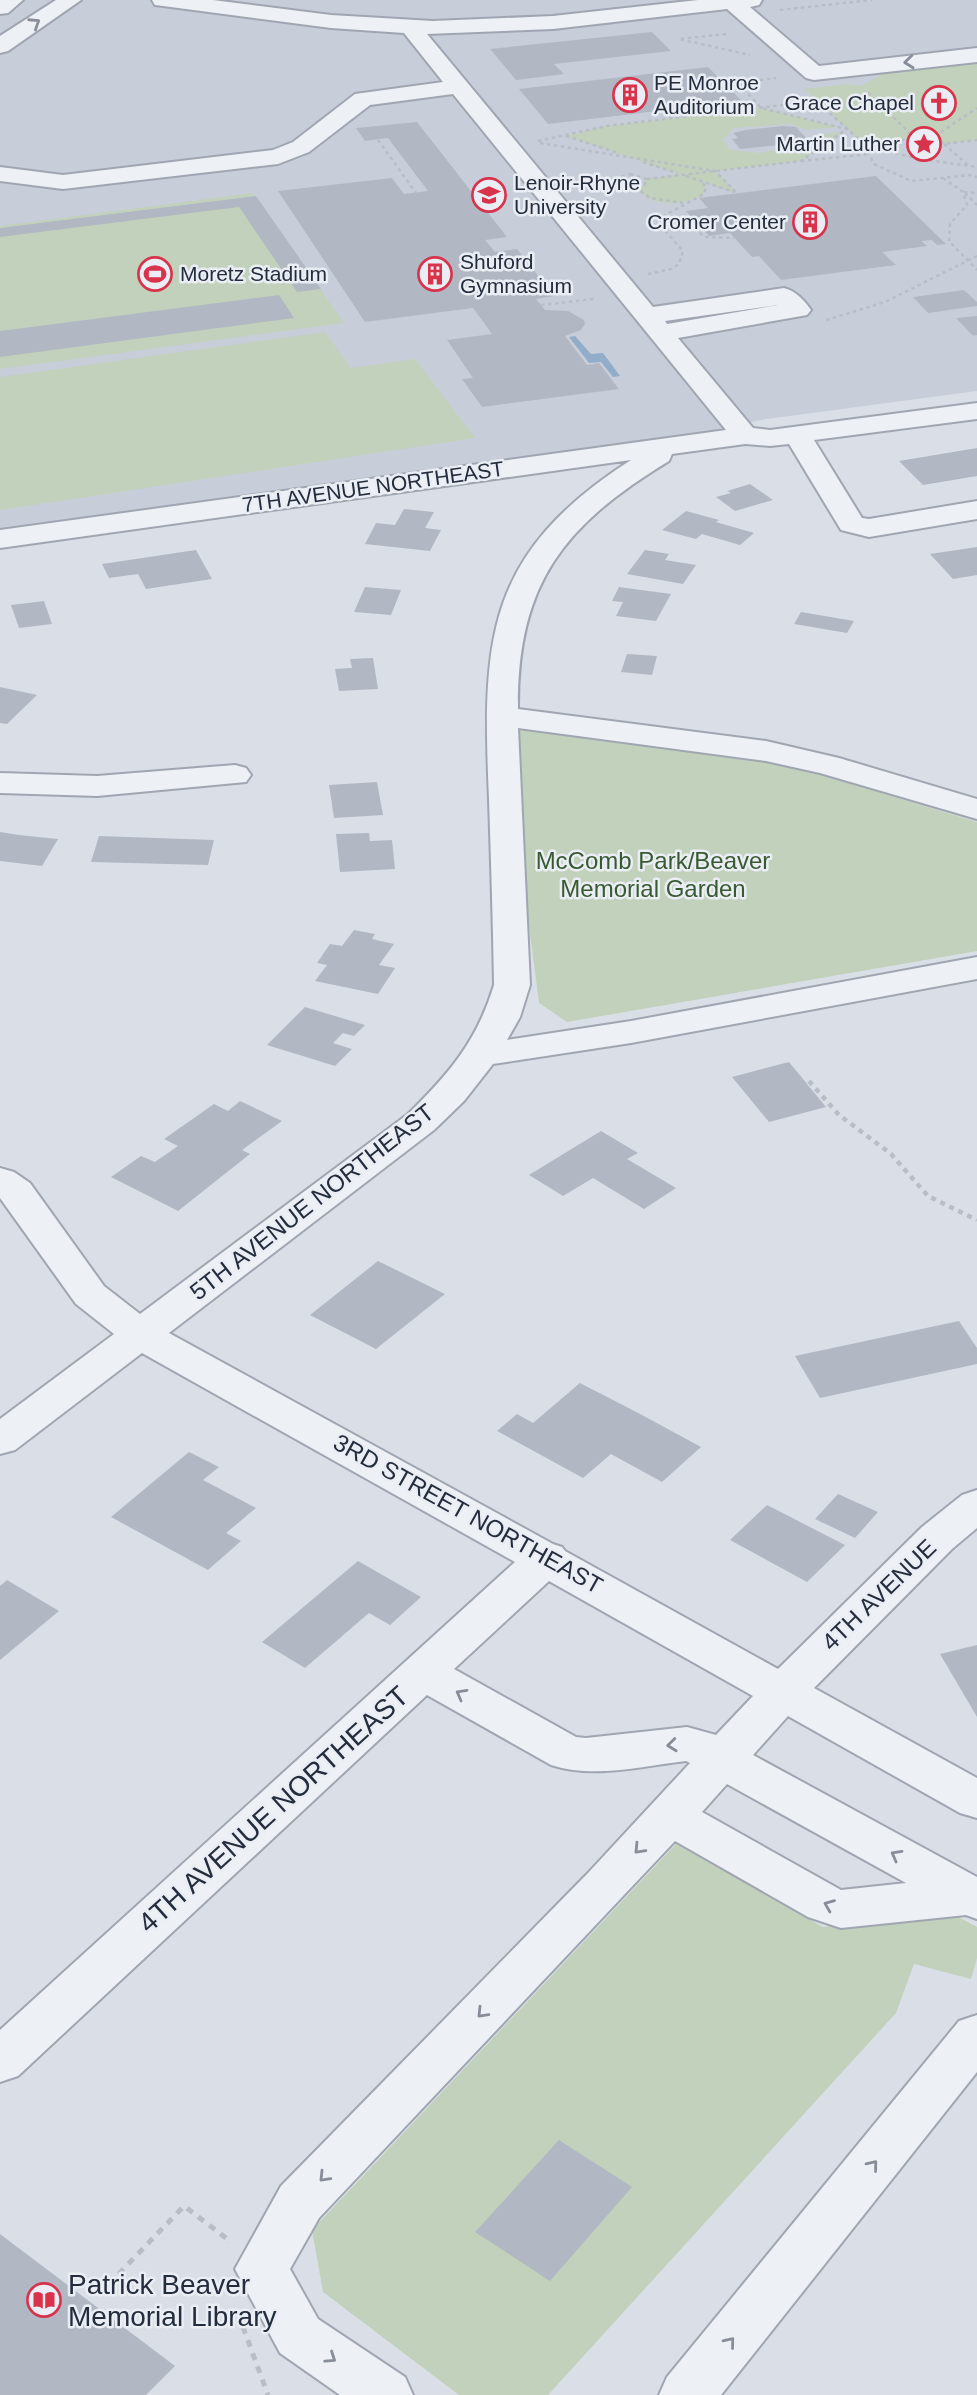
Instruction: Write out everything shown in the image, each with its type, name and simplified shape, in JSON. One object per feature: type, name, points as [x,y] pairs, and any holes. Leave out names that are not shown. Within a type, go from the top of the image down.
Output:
[{"type":"street","points":[[0,8],[12,0]]},
{"type":"street","points":[[0,46],[70,0]]},
{"type":"street","points":[[163,0],[313,19],[410,27],[532,23],[739,4],[814,73],[977,55]]},
{"type":"street","points":[[410,27],[745,436]]},
{"type":"street","points":[[0,174],[63,182],[278,158],[301,147],[363,99],[458,87]]},
{"type":"street","name":"7TH AVENUE NORTHEAST","points":[[745,436],[774,423],[977,397]]},
{"type":"street","name":"7TH AVENUE NORTHEAST","points":[[0,539],[745,436],[770,438],[977,411]]},
{"type":"street","points":[[797,435],[851,524],[869,528],[977,510]]},
{"type":"street","name":"5TH AVENUE NORTHEAST","points":[[0,1440],[421,1122],[452,1093],[481,1055],[502,1017],[512,985],[503,717],[506,648],[511,621],[526,582],[559,534],[595,498],[636,468],[674,447]]},
{"type":"street","points":[[503,717],[766,751],[828,765],[977,809]]},
{"type":"street","points":[[0,783],[97,786],[235,775]]},
{"type":"street","points":[[481,1055],[631,1032],[977,968]]},
{"type":"street","name":"3RD STREET NORTHEAST","points":[[0,1180],[16,1191],[90,1295],[140,1334],[786,1691],[977,1800]]},
{"type":"street","name":"4TH AVENUE","points":[[385,2395],[299,2336],[262,2269],[300,2202],[670,1816],[811,1662],[937,1538],[977,1505]]},
{"type":"street","name":"4TH AVENUE NORTHEAST","points":[[0,2061],[547,1558]]},
{"type":"street","points":[[422,1672],[567,1753],[586,1755],[687,1744],[723,1759],[973,1898]]},
{"type":"street","points":[[670,1816],[825,1904],[841,1909],[973,1898]]},
{"type":"street","points":[[687,2395],[977,2035]]},
{"type":"path","points":[[739,4],[872,0]]},
{"type":"path","points":[[729,34],[679,39],[758,57]]},
{"type":"path","points":[[725,84],[777,78]]},
{"type":"path","points":[[738,82],[761,108],[847,129],[800,161]]},
{"type":"path","points":[[566,136],[630,158],[681,175],[702,181],[738,194],[715,171],[630,158],[533,142],[606,126],[817,101]]},
{"type":"path","points":[[935,136],[977,108]]},
{"type":"path","points":[[378,140],[416,192]]},
{"type":"path","points":[[944,144],[970,167]]},
{"type":"path","points":[[977,167],[914,158],[864,145],[874,163],[911,181],[977,175]]},
{"type":"path","points":[[647,178],[644,185],[635,187],[620,185],[615,179],[630,174],[647,178],[869,153]]},
{"type":"path","points":[[943,178],[977,205]]},
{"type":"path","points":[[660,218],[704,194],[706,187],[702,181]]},
{"type":"path","points":[[635,187],[640,194],[650,199],[685,204]]},
{"type":"path","points":[[963,192],[977,193]]},
{"type":"path","points":[[963,192],[967,205],[950,224],[949,241],[977,270]]},
{"type":"path","points":[[660,218],[688,224],[705,237],[734,238]]},
{"type":"path","points":[[645,275],[671,269],[683,258],[683,251],[661,226],[660,218]]},
{"type":"path","points":[[821,321],[857,314],[920,286],[977,256]]},
{"type":"path","points":[[968,261],[977,263]]},
{"type":"path","points":[[541,305],[594,299]]},
{"type":"path","points":[[809,1081],[839,1115],[891,1154],[928,1196],[977,1220]]},
{"type":"path","points":[[109,2284],[184,2206],[230,2241],[225,2249]]},
{"type":"path","points":[[241,2320],[268,2395]]},
{"type":"shaded area","name":"Lenoir-Rhyne University","points":[[0,0],[977,0],[977,391],[761,420],[660,442],[0,532]]},
{"type":"green space","points":[[977,60],[977,140],[944,144],[935,136],[865,145],[804,89],[847,84],[861,86],[890,70]]},
{"type":"green space","points":[[761,108],[839,127],[807,130],[791,124],[733,128],[723,140],[730,150],[759,153],[808,145],[814,141],[812,136],[844,131],[801,161],[716,171],[738,194],[703,182],[706,187],[704,194],[677,203],[650,199],[635,187],[644,185],[647,179],[679,174],[566,136],[606,126]]},
{"type":"green space","name":"Moretz Stadium","points":[[253,193],[344,323],[0,369],[0,226]]},
{"type":"green space","points":[[325,332],[351,368],[415,359],[475,438],[0,510],[0,377]]},
{"type":"green space","name":"McComb Park/Beaver Memorial Garden","points":[[503,725],[762,757],[977,822],[977,951],[567,1022],[539,1003]]},
{"type":"green space","points":[[676,1844],[823,1927],[947,1911],[977,1927],[977,1958],[971,1979],[914,1964],[896,2013],[548,2395],[459,2395],[323,2292],[312,2230]]},
{"type":"water","points":[[575,336],[591,354],[603,353],[620,376],[613,377],[601,362],[589,363],[569,337]]},
{"type":"building","points":[[652,32],[671,51],[554,64],[564,74],[516,80],[490,49]]},
{"type":"building","name":"PE Monroe Auditorium","points":[[708,67],[742,101],[548,124],[519,89]]},
{"type":"building","name":"Shuford Gymnasium","points":[[417,122],[507,237],[485,240],[495,252],[517,249],[554,296],[536,299],[545,310],[568,311],[584,320],[585,324],[581,330],[565,336],[587,365],[599,363],[619,389],[482,407],[462,379],[473,378],[447,340],[492,334],[473,308],[365,322],[278,191],[392,178],[404,194],[428,191],[388,138],[365,141],[356,128]]},
{"type":"building","points":[[783,126],[796,127],[810,142],[740,149],[732,139],[738,138],[733,133]]},
{"type":"building","name":"Cromer Center","points":[[876,176],[946,244],[937,245],[932,240],[921,241],[927,246],[882,252],[896,265],[781,280],[759,256],[752,257],[730,233],[709,236],[686,211],[708,208],[699,198]]},
{"type":"building","points":[[256,196],[321,289],[297,292],[239,207],[0,237],[0,228]]},
{"type":"building","points":[[964,290],[977,302],[977,306],[928,313],[913,297]]},
{"type":"building","points":[[279,295],[294,318],[0,357],[0,331]]},
{"type":"building","points":[[977,316],[977,335],[973,336],[956,318]]},
{"type":"building","points":[[977,448],[977,476],[923,485],[899,461]]},
{"type":"building","points":[[750,484],[773,500],[735,511],[716,497],[731,493],[727,491]]},
{"type":"building","points":[[404,509],[434,512],[425,528],[441,530],[430,551],[365,544],[376,523],[395,525]]},
{"type":"building","points":[[686,511],[754,533],[740,545],[702,534],[696,539],[662,530]]},
{"type":"building","points":[[977,547],[977,575],[953,579],[930,554]]},
{"type":"building","points":[[196,550],[212,579],[146,589],[138,574],[109,578],[102,564]]},
{"type":"building","points":[[645,550],[669,554],[665,560],[696,565],[683,584],[627,574]]},
{"type":"building","points":[[365,587],[401,590],[391,615],[354,612]]},
{"type":"building","points":[[619,587],[671,594],[656,621],[616,616],[623,602],[612,601]]},
{"type":"building","points":[[44,601],[52,624],[19,628],[11,605]]},
{"type":"building","points":[[801,612],[854,621],[847,633],[794,624]]},
{"type":"building","points":[[627,654],[657,656],[652,675],[621,672]]},
{"type":"building","points":[[373,658],[378,689],[339,691],[335,669],[352,668],[350,659]]},
{"type":"building","points":[[0,687],[37,695],[7,724],[0,723]]},
{"type":"building","points":[[377,782],[383,815],[334,818],[329,785]]},
{"type":"building","points":[[0,832],[58,839],[42,866],[0,861]]},
{"type":"building","points":[[369,833],[370,841],[392,840],[395,869],[340,872],[336,834]]},
{"type":"building","points":[[99,836],[214,840],[208,865],[91,862]]},
{"type":"building","points":[[354,930],[375,934],[372,939],[394,944],[379,965],[395,968],[378,994],[315,981],[327,965],[317,963],[330,944],[342,946]]},
{"type":"building","points":[[305,1007],[365,1025],[354,1036],[343,1033],[333,1043],[352,1049],[335,1066],[267,1045]]},
{"type":"building","points":[[789,1062],[826,1107],[769,1122],[732,1077]]},
{"type":"building","points":[[240,1101],[282,1121],[242,1150],[250,1154],[178,1211],[111,1177],[141,1156],[155,1162],[178,1146],[164,1139],[214,1104],[228,1111]]},
{"type":"building","points":[[601,1131],[638,1153],[627,1159],[676,1188],[644,1209],[593,1178],[563,1196],[529,1175]]},
{"type":"building","points":[[378,1261],[445,1294],[376,1349],[310,1315]]},
{"type":"building","points":[[959,1321],[977,1348],[977,1364],[820,1398],[795,1356]]},
{"type":"building","points":[[580,1383],[701,1447],[662,1482],[611,1454],[583,1478],[497,1431],[517,1414],[533,1423]]},
{"type":"building","points":[[189,1452],[219,1467],[203,1480],[256,1508],[226,1533],[241,1541],[208,1570],[111,1517]]},
{"type":"building","points":[[838,1494],[878,1512],[855,1538],[815,1519]]},
{"type":"building","points":[[767,1505],[845,1545],[807,1582],[730,1540]]},
{"type":"building","points":[[358,1561],[421,1597],[390,1625],[369,1613],[305,1668],[262,1642]]},
{"type":"building","points":[[7,1580],[59,1611],[0,1660],[0,1586]]},
{"type":"building","points":[[977,1645],[977,1717],[940,1654]]},
{"type":"building","points":[[559,2140],[632,2187],[550,2281],[475,2232]]},
{"type":"building","name":"Patrick Beaver Memorial Library","points":[[0,2234],[175,2366],[146,2395],[0,2395]]},
{"type":"place","name":"PE Monroe Auditorium","points":[[630,95]]},
{"type":"place","name":"Grace Chapel","points":[[939,103]]},
{"type":"place","name":"Martin Luther","points":[[924,144]]},
{"type":"place","name":"Lenoir-Rhyne University","points":[[489,195]]},
{"type":"place","name":"Cromer Center","points":[[810,222]]},
{"type":"place","name":"Moretz Stadium","points":[[155,274]]},
{"type":"place","name":"Shuford Gymnasium","points":[[435,274]]},
{"type":"place","name":"Patrick Beaver Memorial Library","points":[[44,2300]]}]
